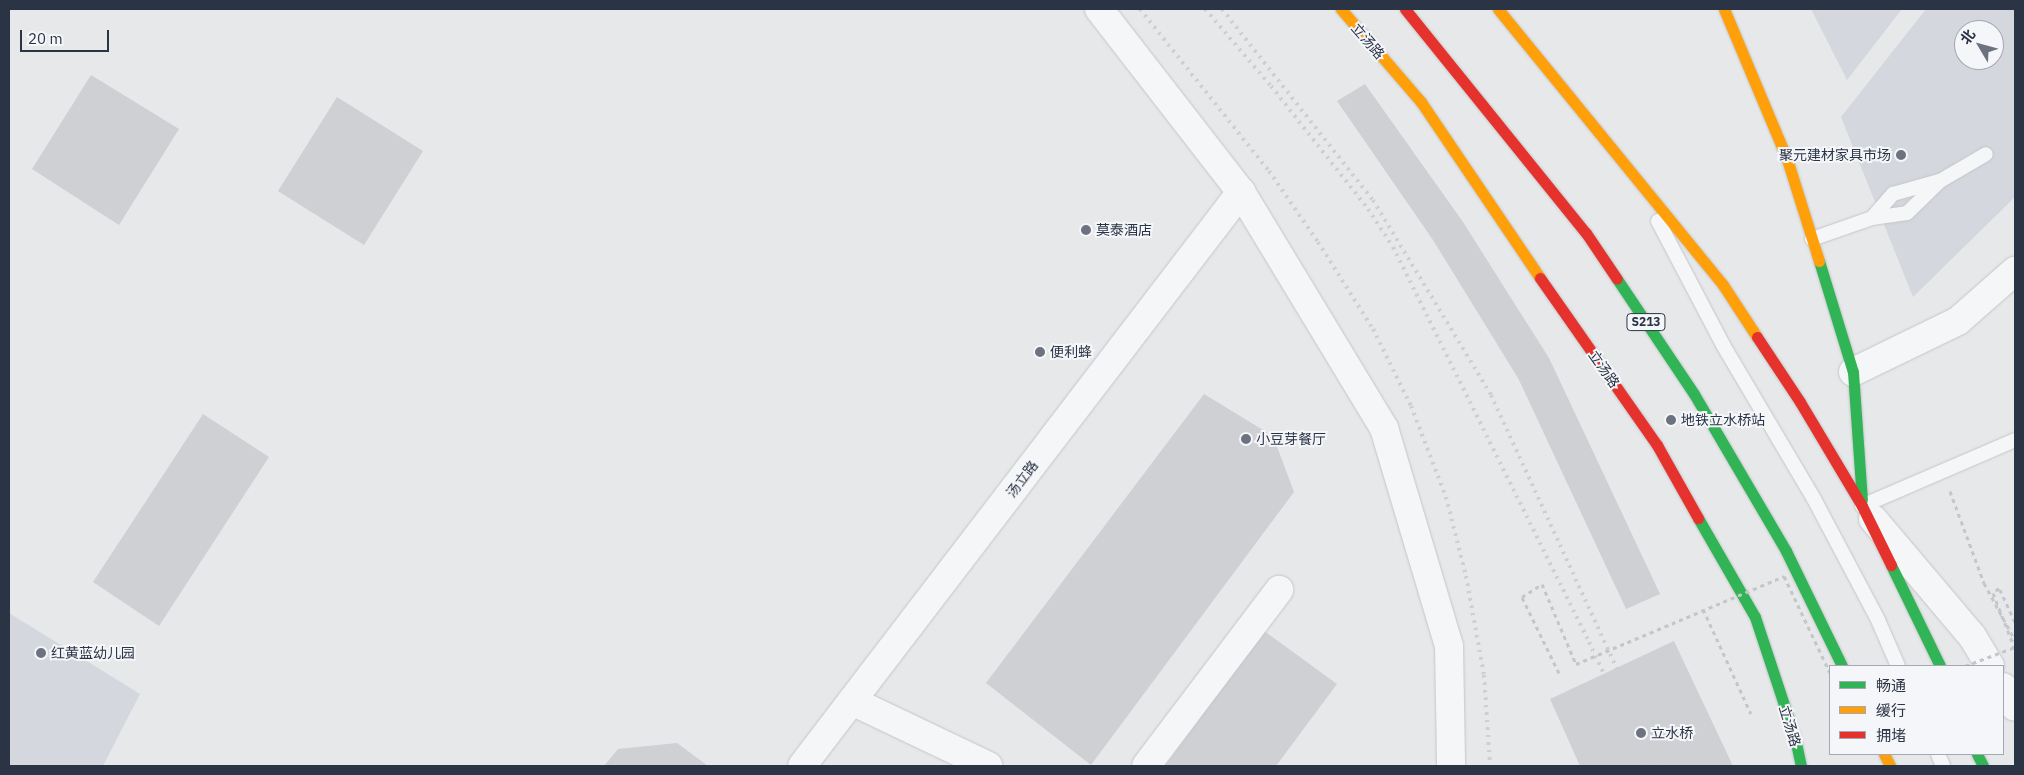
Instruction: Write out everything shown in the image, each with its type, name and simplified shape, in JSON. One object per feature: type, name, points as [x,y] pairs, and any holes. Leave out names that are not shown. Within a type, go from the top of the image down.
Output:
[{"type":"main road","name":"立汤路","points":[[1341,9],[1421,102],[1525,256],[1657,445],[1755,617],[1795,738],[1801,766]]},
{"type":"main road","name":"S213","points":[[1405,9],[1586,233],[1694,394],[1786,551],[1842,665]]},
{"type":"main road","points":[[1498,9],[1639,185],[1723,286],[1800,402],[1862,506],[1940,665]]},
{"type":"main road","points":[[1724,9],[1787,160],[1853,372],[1862,506]]},
{"type":"street","points":[[1099,9],[1241,192],[1384,428],[1449,646],[1451,766]]},
{"type":"street","name":"汤立路","points":[[802,766],[1241,192]]},
{"type":"street","points":[[1853,372],[1958,321],[2015,271]]},
{"type":"street","points":[[1862,506],[1972,636],[1989,665]]},
{"type":"street","points":[[1146,766],[1279,590]]},
{"type":"street","points":[[2004,688],[2015,707]]},
{"type":"street","points":[[852,701],[988,766]]},
{"type":"lane","points":[[1812,239],[1872,218],[1907,213],[1940,181],[1986,154]]},
{"type":"lane","points":[[1872,218],[1893,194],[1940,181]]},
{"type":"lane","points":[[1639,185],[1723,345],[1814,499],[1878,620],[1898,665]]},
{"type":"lane","points":[[1862,506],[2015,440]]},
{"type":"path","points":[[1950,490],[1984,584],[2015,640]]},
{"type":"path","points":[[1559,673],[1522,597],[1542,584],[1576,664],[1784,576],[1829,671]]},
{"type":"path","points":[[1968,665],[2015,648],[1993,593],[1999,588],[2015,622]]},
{"type":"path","points":[[1703,609],[1751,714]]},
{"type":"shaded area","points":[[1811,9],[1902,9],[1847,80]]},
{"type":"shaded area","name":"聚元建材家具市场","points":[[1926,9],[2015,9],[2015,197],[1913,297],[1841,117]]},
{"type":"shaded area","name":"红黄蓝幼儿园","points":[[9,613],[140,694],[103,766],[9,766]]},
{"type":"building","points":[[91,75],[179,129],[119,225],[32,169]]},
{"type":"building","points":[[1365,84],[1463,222],[1549,358],[1660,594],[1626,609],[1518,378],[1433,240],[1337,101]]},
{"type":"building","points":[[337,97],[423,151],[364,245],[278,191]]},
{"type":"building","points":[[1204,394],[1273,436],[1294,492],[1091,765],[986,683]]},
{"type":"building","points":[[203,414],[269,457],[159,626],[93,582]]},
{"type":"building","points":[[1264,631],[1337,684],[1276,766],[1165,766]]},
{"type":"building","name":"立水桥","points":[[1674,641],[1733,766],[1580,766],[1550,699]]},
{"type":"building","points":[[677,743],[708,766],[604,766],[618,749]]},
{"type":"railway","points":[[1140,9],[1269,171],[1318,242],[1373,329],[1411,406],[1446,497],[1466,576],[1484,675],[1490,766]]},
{"type":"railway","points":[[1205,9],[1271,86],[1368,209],[1393,247],[1589,642],[1647,766]]},
{"type":"railway","points":[[1222,9],[1373,200],[1491,395],[1662,766]]},
{"type":"traffic: fast","points":[[1819,261],[1853,372],[1862,500]]},
{"type":"traffic: fast","points":[[1617,279],[1694,394],[1786,551],[1842,665]]},
{"type":"traffic: fast","points":[[1698,518],[1755,617],[1795,738],[1801,766]]},
{"type":"traffic: fast","points":[[1891,565],[1940,665]]},
{"type":"traffic: fast","points":[[1978,755],[1983,766]]},
{"type":"traffic: slow","points":[[1341,9],[1421,102],[1540,278]]},
{"type":"traffic: slow","points":[[1498,9],[1723,285],[1757,337]]},
{"type":"traffic: slow","points":[[1724,9],[1787,159],[1819,261]]},
{"type":"traffic: slow","points":[[1884,755],[1890,766]]},
{"type":"traffic: jam","points":[[1405,9],[1586,233],[1617,279]]},
{"type":"traffic: jam","points":[[1540,278],[1657,445],[1698,518]]},
{"type":"traffic: jam","points":[[1757,337],[1800,402],[1862,506],[1891,565]]},
{"type":"place","name":"聚元建材家具市场","points":[[1901,155]]},
{"type":"place","name":"莫泰酒店","points":[[1086,230]]},
{"type":"place","name":"便利蜂","points":[[1040,352]]},
{"type":"place","name":"地铁立水桥站","points":[[1671,420]]},
{"type":"place","name":"小豆芽餐厅","points":[[1246,439]]},
{"type":"place","name":"红黄蓝幼儿园","points":[[41,653]]},
{"type":"place","name":"立水桥","points":[[1641,733]]}]
